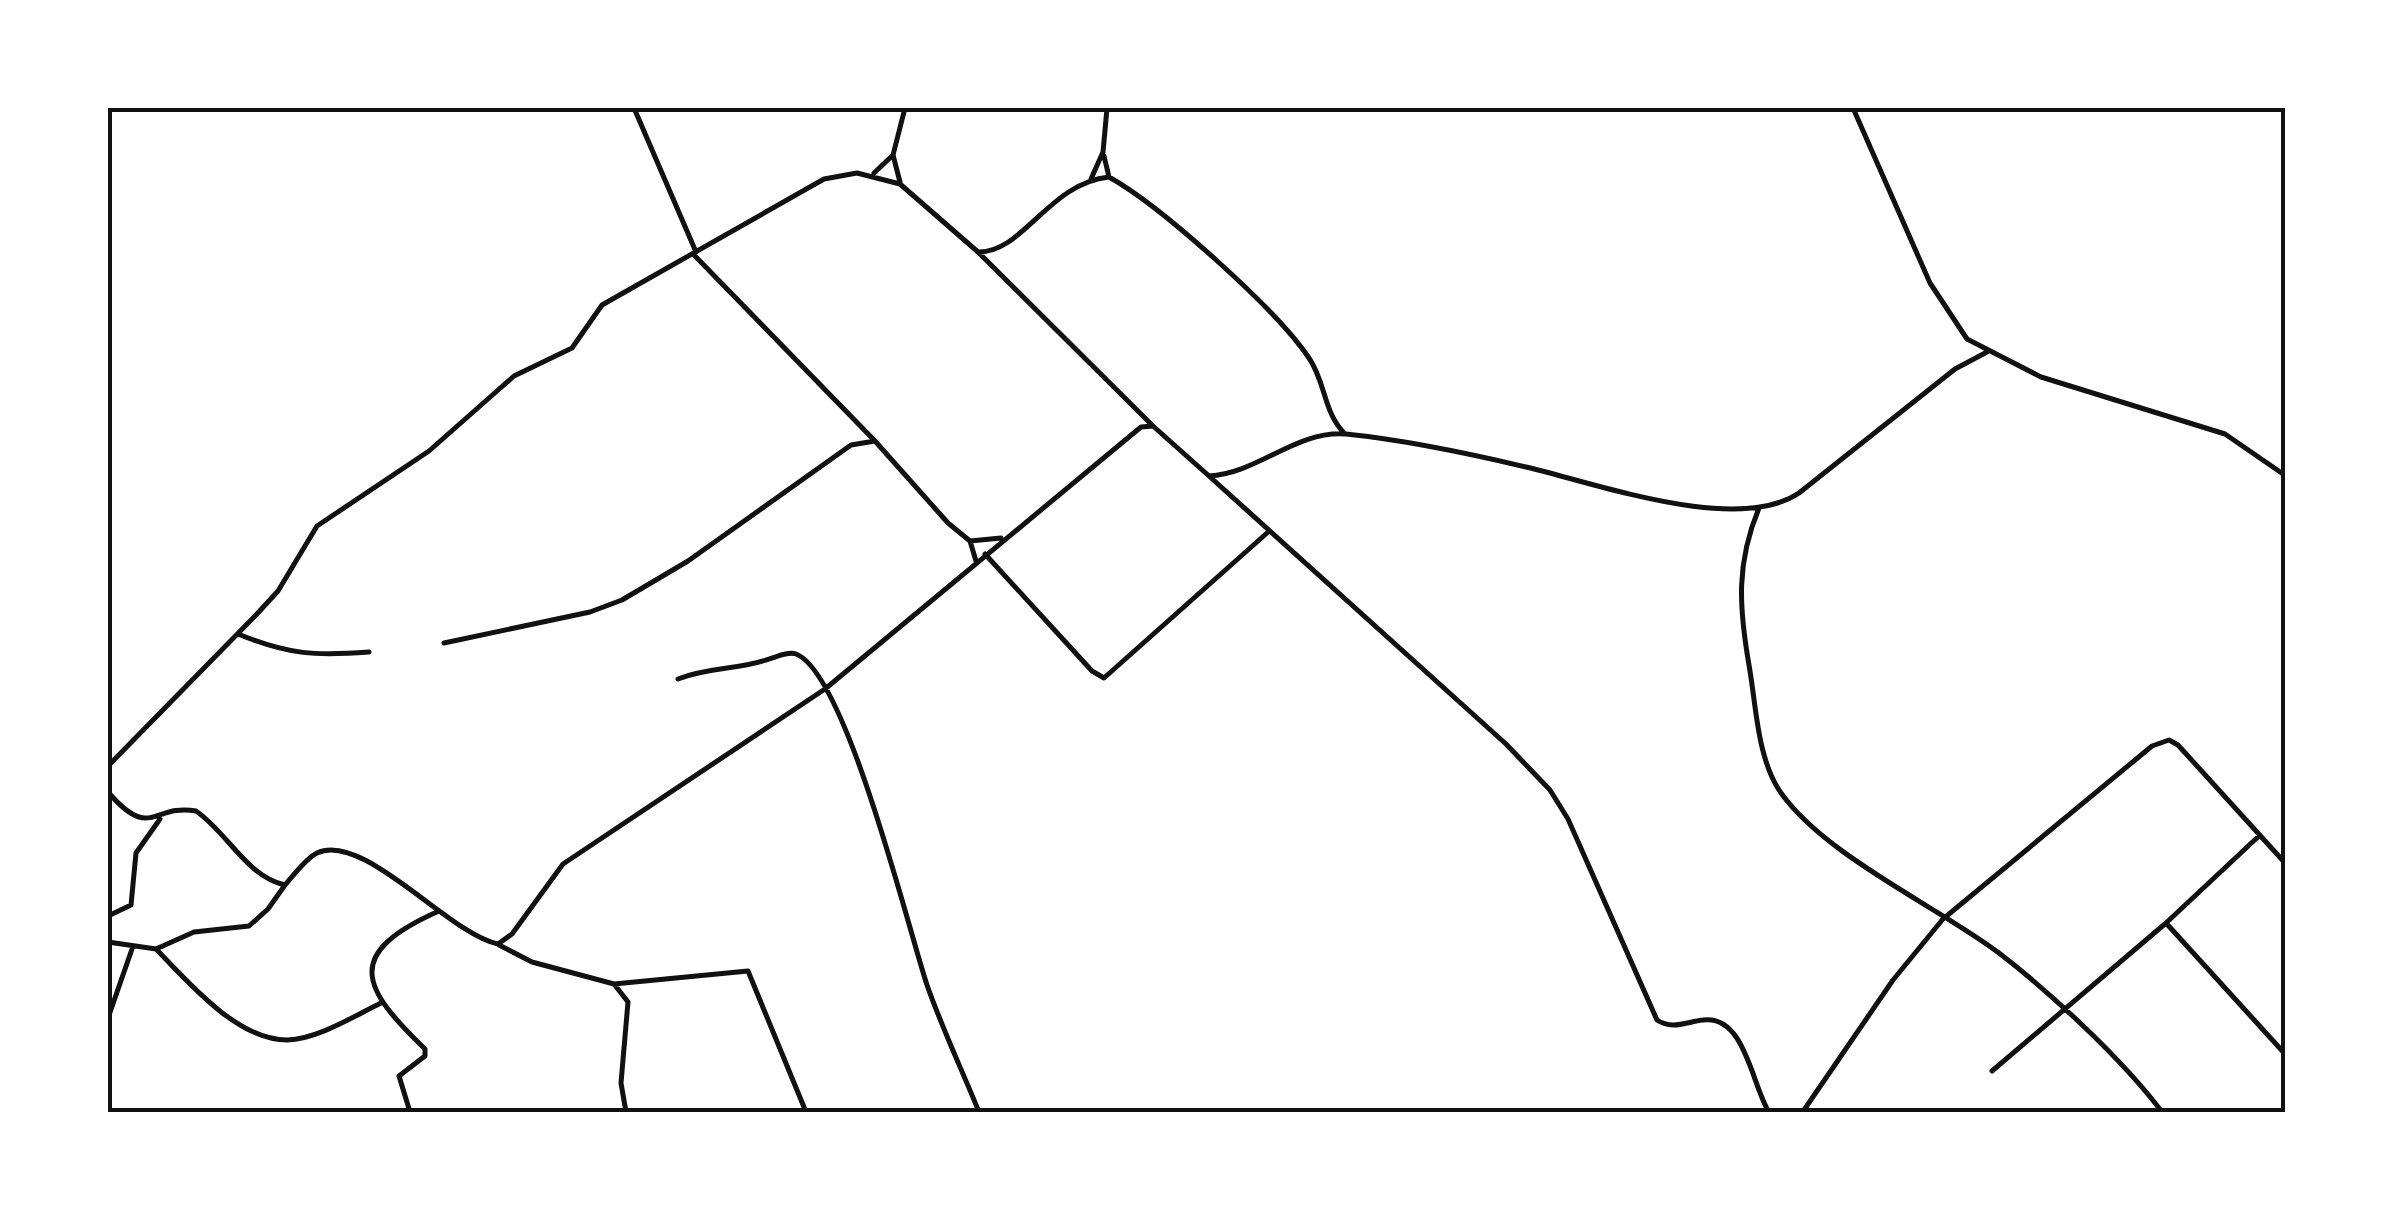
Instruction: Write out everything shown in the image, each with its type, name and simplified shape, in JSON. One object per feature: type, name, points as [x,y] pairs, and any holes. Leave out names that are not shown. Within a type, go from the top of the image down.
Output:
[{"type":"street","points":[[634,108],[695,254],[875,441],[948,523],[970,541],[976,562]]},
{"type":"street","points":[[900,184],[894,154],[905,108]]},
{"type":"street","points":[[1091,179],[1103,152],[1108,108]]},
{"type":"street","points":[[1853,108],[1930,282],[1968,338],[1987,352],[2041,377],[2225,434],[2286,476]]},
{"type":"street","points":[[1103,152],[1109,177],[1195,242],[1298,343],[1320,376],[1329,414],[1345,434]]},
{"type":"street","points":[[871,174],[894,154]]},
{"type":"street","points":[[108,766],[278,591],[317,526],[338,508],[430,451],[514,376],[572,348],[602,305],[824,179],[871,174],[900,184],[978,252],[1267,533],[1506,744],[1550,790],[1568,818],[1656,1020],[1672,1026],[1709,1019],[1723,1022],[1735,1035],[1770,1112]]},
{"type":"street","points":[[978,252],[998,250],[1047,205],[1091,179],[1109,177]]},
{"type":"street","points":[[1208,476],[1225,475],[1313,438],[1345,434],[1435,448],[1688,505],[1780,506],[1956,370],[1987,352]]},
{"type":"street","points":[[858,443],[859,424]]},
{"type":"street","points":[[498,944],[512,934],[563,864],[825,690],[1124,438],[1154,426]]},
{"type":"street","points":[[444,644],[590,612],[622,600],[688,561],[858,443],[875,441]]},
{"type":"street","points":[[1758,508],[1744,546],[1739,576],[1742,622],[1769,768],[1778,788],[1812,825],[1943,919],[1998,952],[2127,1070],[2162,1112]]},
{"type":"street","points":[[985,554],[1092,671],[1104,678],[1267,533]]},
{"type":"street","points":[[970,541],[1004,537]]},
{"type":"street","points":[[238,634],[280,651],[309,656],[370,652]]},
{"type":"street","points":[[678,678],[708,668],[733,670],[795,654],[825,690],[857,755],[927,985],[979,1112]]},
{"type":"street","points":[[1800,1111],[1943,919],[2161,742],[2178,745],[2286,864]]},
{"type":"street","points":[[108,792],[130,814],[152,820],[185,809],[196,811],[256,872],[285,886]]},
{"type":"street","points":[[108,916],[131,905],[136,853],[162,817]]},
{"type":"street","points":[[1992,1072],[2166,924],[2260,836]]},
{"type":"street","points":[[108,942],[132,949],[156,949],[194,932],[249,926],[268,910],[316,853],[334,849],[356,855],[439,911],[532,962],[614,984],[748,971],[806,1112]]},
{"type":"street","points":[[410,1112],[399,1076],[425,1056],[425,1050],[393,1021],[381,1003],[372,972],[374,960],[399,932],[439,911]]},
{"type":"street","points":[[2166,924],[2286,1055]]},
{"type":"street","points":[[108,1018],[132,949]]},
{"type":"street","points":[[156,949],[246,1027],[279,1039],[305,1036],[381,1003]]},
{"type":"street","points":[[614,984],[628,1002],[621,1083],[626,1112]]},
{"type":"street","points":[[1800,1111],[1816,1112]]}]
